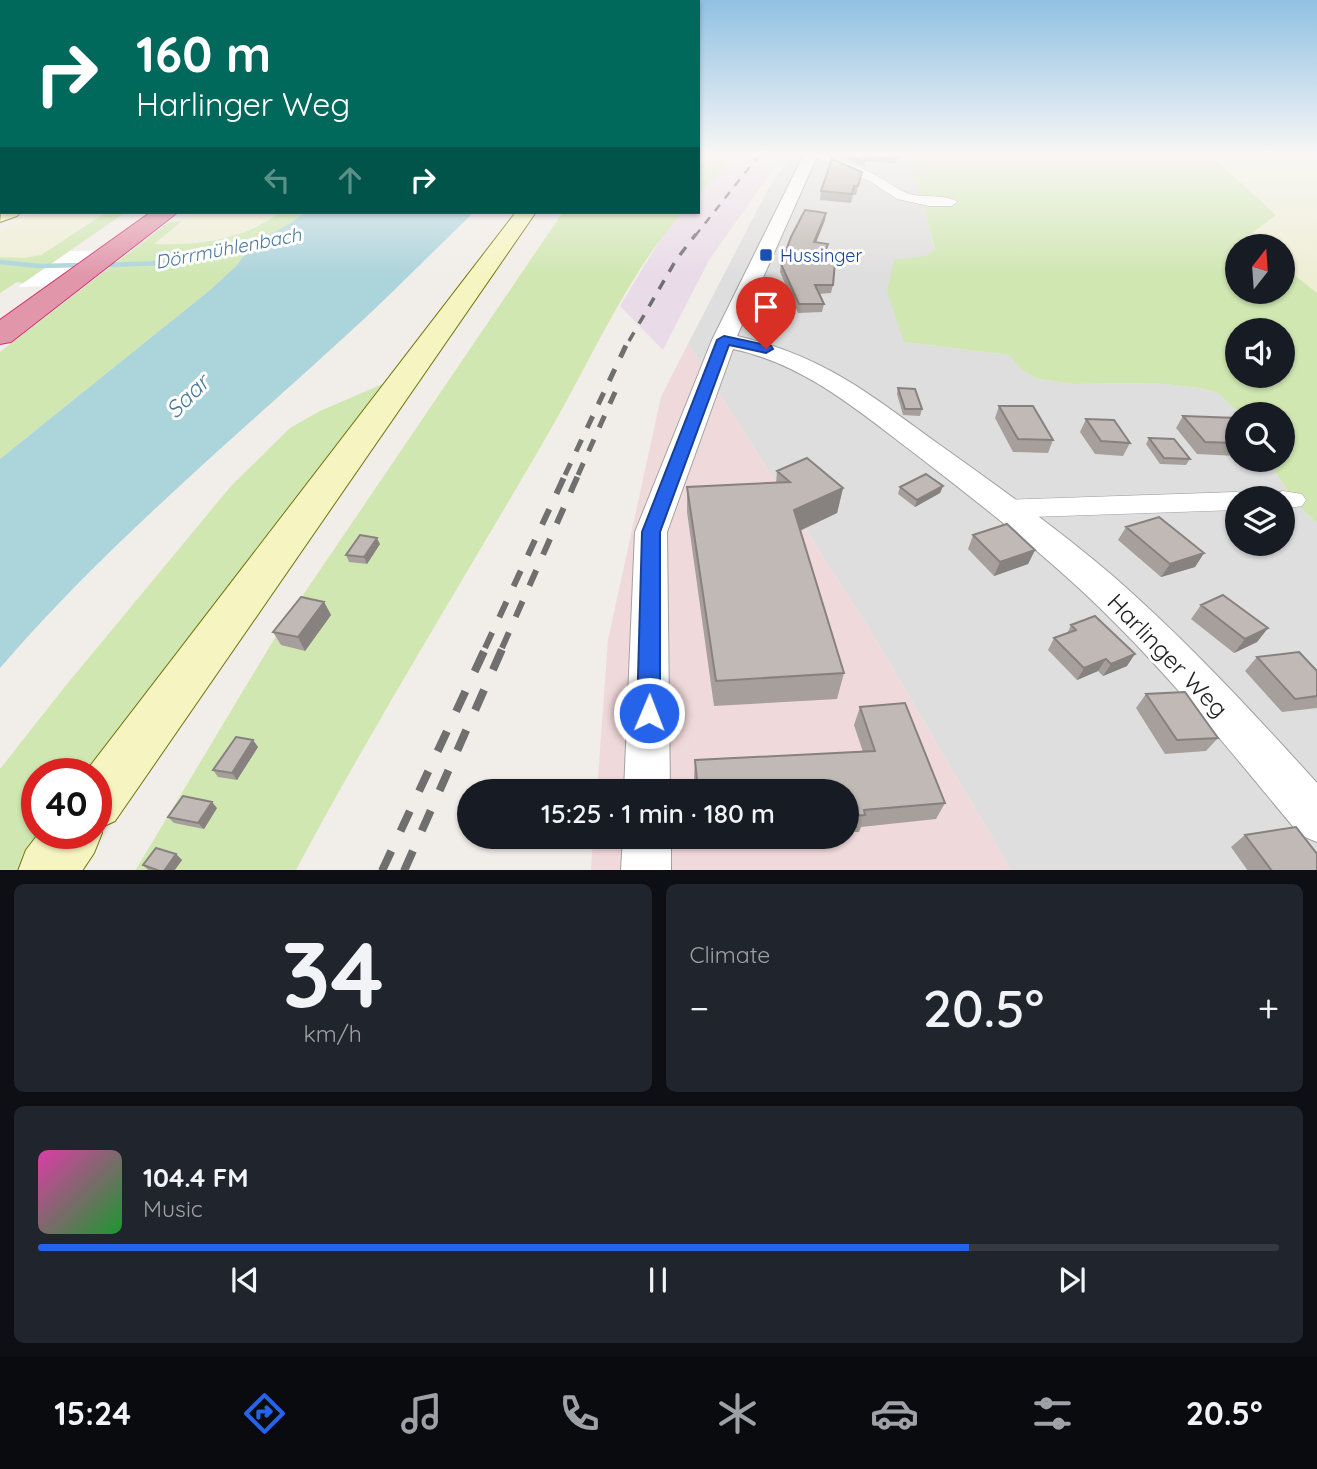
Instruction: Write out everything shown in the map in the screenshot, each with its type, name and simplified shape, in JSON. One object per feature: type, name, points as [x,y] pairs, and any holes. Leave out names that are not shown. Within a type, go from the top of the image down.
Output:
[{"type":"highway","points":[[0,335],[52,286],[101,250],[141,214]]},
{"type":"highway","points":[[101,250],[163,214]]},
{"type":"highway","points":[[0,312],[52,286]]},
{"type":"main road","points":[[112,780],[525,214]]},
{"type":"main road","points":[[47,870],[62,849]]},
{"type":"street","points":[[647,779],[651,532],[724,340],[793,195]]},
{"type":"street","points":[[900,195],[929,202],[951,202]]},
{"type":"street","name":"Harlinger Weg","points":[[724,340],[766,349],[813,368],[841,385],[1058,550],[1151,634],[1220,707],[1317,818]]},
{"type":"street","points":[[1004,509],[1225,501]]},
{"type":"street","points":[[646,870],[647,849]]},
{"type":"shaded area","points":[[700,195],[755,195],[709,260],[663,350],[620,306],[666,230],[681,214],[700,214]]},
{"type":"shaded area","points":[[765,195],[921,195],[935,250],[925,256],[904,342],[1010,355],[1022,370],[1039,379],[1073,384],[1154,383],[1200,388],[1218,393],[1227,402],[1225,402],[1225,472],[1275,472],[1284,486],[1225,486],[1225,556],[1295,556],[1295,502],[1317,523],[1317,870],[1011,870],[878,643],[688,344]]},
{"type":"shaded area","points":[[688,344],[878,643],[1011,870],[591,870],[592,849],[859,849],[859,779],[598,779],[608,640],[661,397]]},
{"type":"green space","points":[[921,195],[1254,195],[1276,215],[1251,234],[1225,234],[1225,304],[1295,304],[1295,276],[1317,293],[1317,523],[1295,502],[1295,486],[1284,486],[1275,472],[1295,472],[1295,402],[1227,402],[1218,393],[1200,388],[1154,383],[1073,384],[1039,379],[1022,370],[1009,355],[904,342],[887,291],[894,260],[925,256],[935,249]]},
{"type":"green space","points":[[1254,195],[1317,195],[1317,293],[1295,276],[1295,234],[1250,234],[1276,214]]},
{"type":"green space","points":[[33,214],[104,214],[41,255],[25,258],[0,257],[0,232]]},
{"type":"green space","points":[[104,214],[123,214],[23,283],[17,282],[0,293],[0,257],[25,258],[41,255]]},
{"type":"green space","points":[[190,214],[278,214],[267,222],[229,237],[177,245],[153,244]]},
{"type":"green space","points":[[278,214],[302,214],[251,245],[237,265],[210,290],[0,459],[0,352],[169,222],[182,221],[154,244],[188,244],[221,239],[237,235]]},
{"type":"green space","points":[[562,214],[681,214],[663,236],[627,290],[548,434],[388,705],[296,870],[136,870],[282,626]]},
{"type":"green space","points":[[385,383],[107,758],[21,758],[21,849],[40,849],[25,870],[0,870],[0,769],[231,486],[290,428],[320,411]]},
{"type":"water","name":"Saar","points":[[302,214],[472,214],[364,319],[131,531],[42,621],[0,668],[0,459],[210,290],[237,265],[251,245]]},
{"type":"pier","points":[[132,250],[86,285],[18,287],[70,251]]},
{"type":"building","points":[[805,210],[826,213],[814,242],[828,244],[822,260],[835,262],[833,285],[815,285],[824,304],[799,304],[781,264]]},
{"type":"building","points":[[898,388],[915,389],[922,409],[905,409]]},
{"type":"building","points":[[999,406],[1033,406],[1053,440],[1018,439]]},
{"type":"building","points":[[1183,416],[1225,418],[1225,443],[1205,442]]},
{"type":"building","points":[[1086,419],[1114,420],[1130,443],[1101,441]]},
{"type":"building","points":[[1149,438],[1174,439],[1190,459],[1164,458]]},
{"type":"building","points":[[807,458],[843,488],[794,510],[844,673],[716,681],[687,487],[790,482],[777,471]]},
{"type":"building","points":[[926,474],[943,486],[917,500],[900,487]]},
{"type":"building","points":[[1159,517],[1204,553],[1170,564],[1126,527]]},
{"type":"building","points":[[1007,524],[1035,550],[1000,562],[973,535]]},
{"type":"building","points":[[360,535],[377,538],[364,557],[346,555]]},
{"type":"building","points":[[1223,595],[1268,628],[1245,639],[1201,605]]},
{"type":"building","points":[[301,597],[324,602],[298,637],[273,632]]},
{"type":"building","points":[[1095,616],[1135,654],[1111,664],[1106,659],[1084,668],[1054,638],[1076,630],[1071,625]]},
{"type":"building","points":[[1299,652],[1317,671],[1317,696],[1295,699],[1257,657]]},
{"type":"building","points":[[1185,692],[1218,738],[1177,740],[1146,694]]},
{"type":"building","points":[[905,703],[945,803],[864,810],[865,815],[859,815],[859,779],[697,779],[695,760],[875,751],[860,707]]},
{"type":"building","points":[[236,737],[253,740],[232,773],[213,770]]},
{"type":"building","points":[[183,796],[212,802],[198,823],[168,817]]},
{"type":"building","points":[[1296,827],[1317,854],[1317,870],[1271,870],[1245,835]]},
{"type":"building","points":[[156,848],[176,854],[165,870],[143,865]]},
{"type":"waterway","name":"Dörrmühlenbach","points":[[103,265],[166,263],[259,246]]},
{"type":"waterway","name":"Dörrmühlenbach","points":[[0,262],[39,266],[82,265]]},
{"type":"railway","points":[[695,236],[728,195]]},
{"type":"railway","points":[[629,341],[676,260],[696,234]]},
{"type":"railway","points":[[565,475],[629,339]]},
{"type":"railway","points":[[578,475],[616,390]]},
{"type":"railway","points":[[485,648],[566,473]]},
{"type":"railway","points":[[502,648],[579,473]]},
{"type":"railway","points":[[382,870],[486,647]]},
{"type":"railway","points":[[404,870],[503,647]]},
{"type":"place","name":"Hussinger","points":[[766,255]]},
{"type":"route","points":[[649,713],[651,532],[724,340],[766,349]]}]
